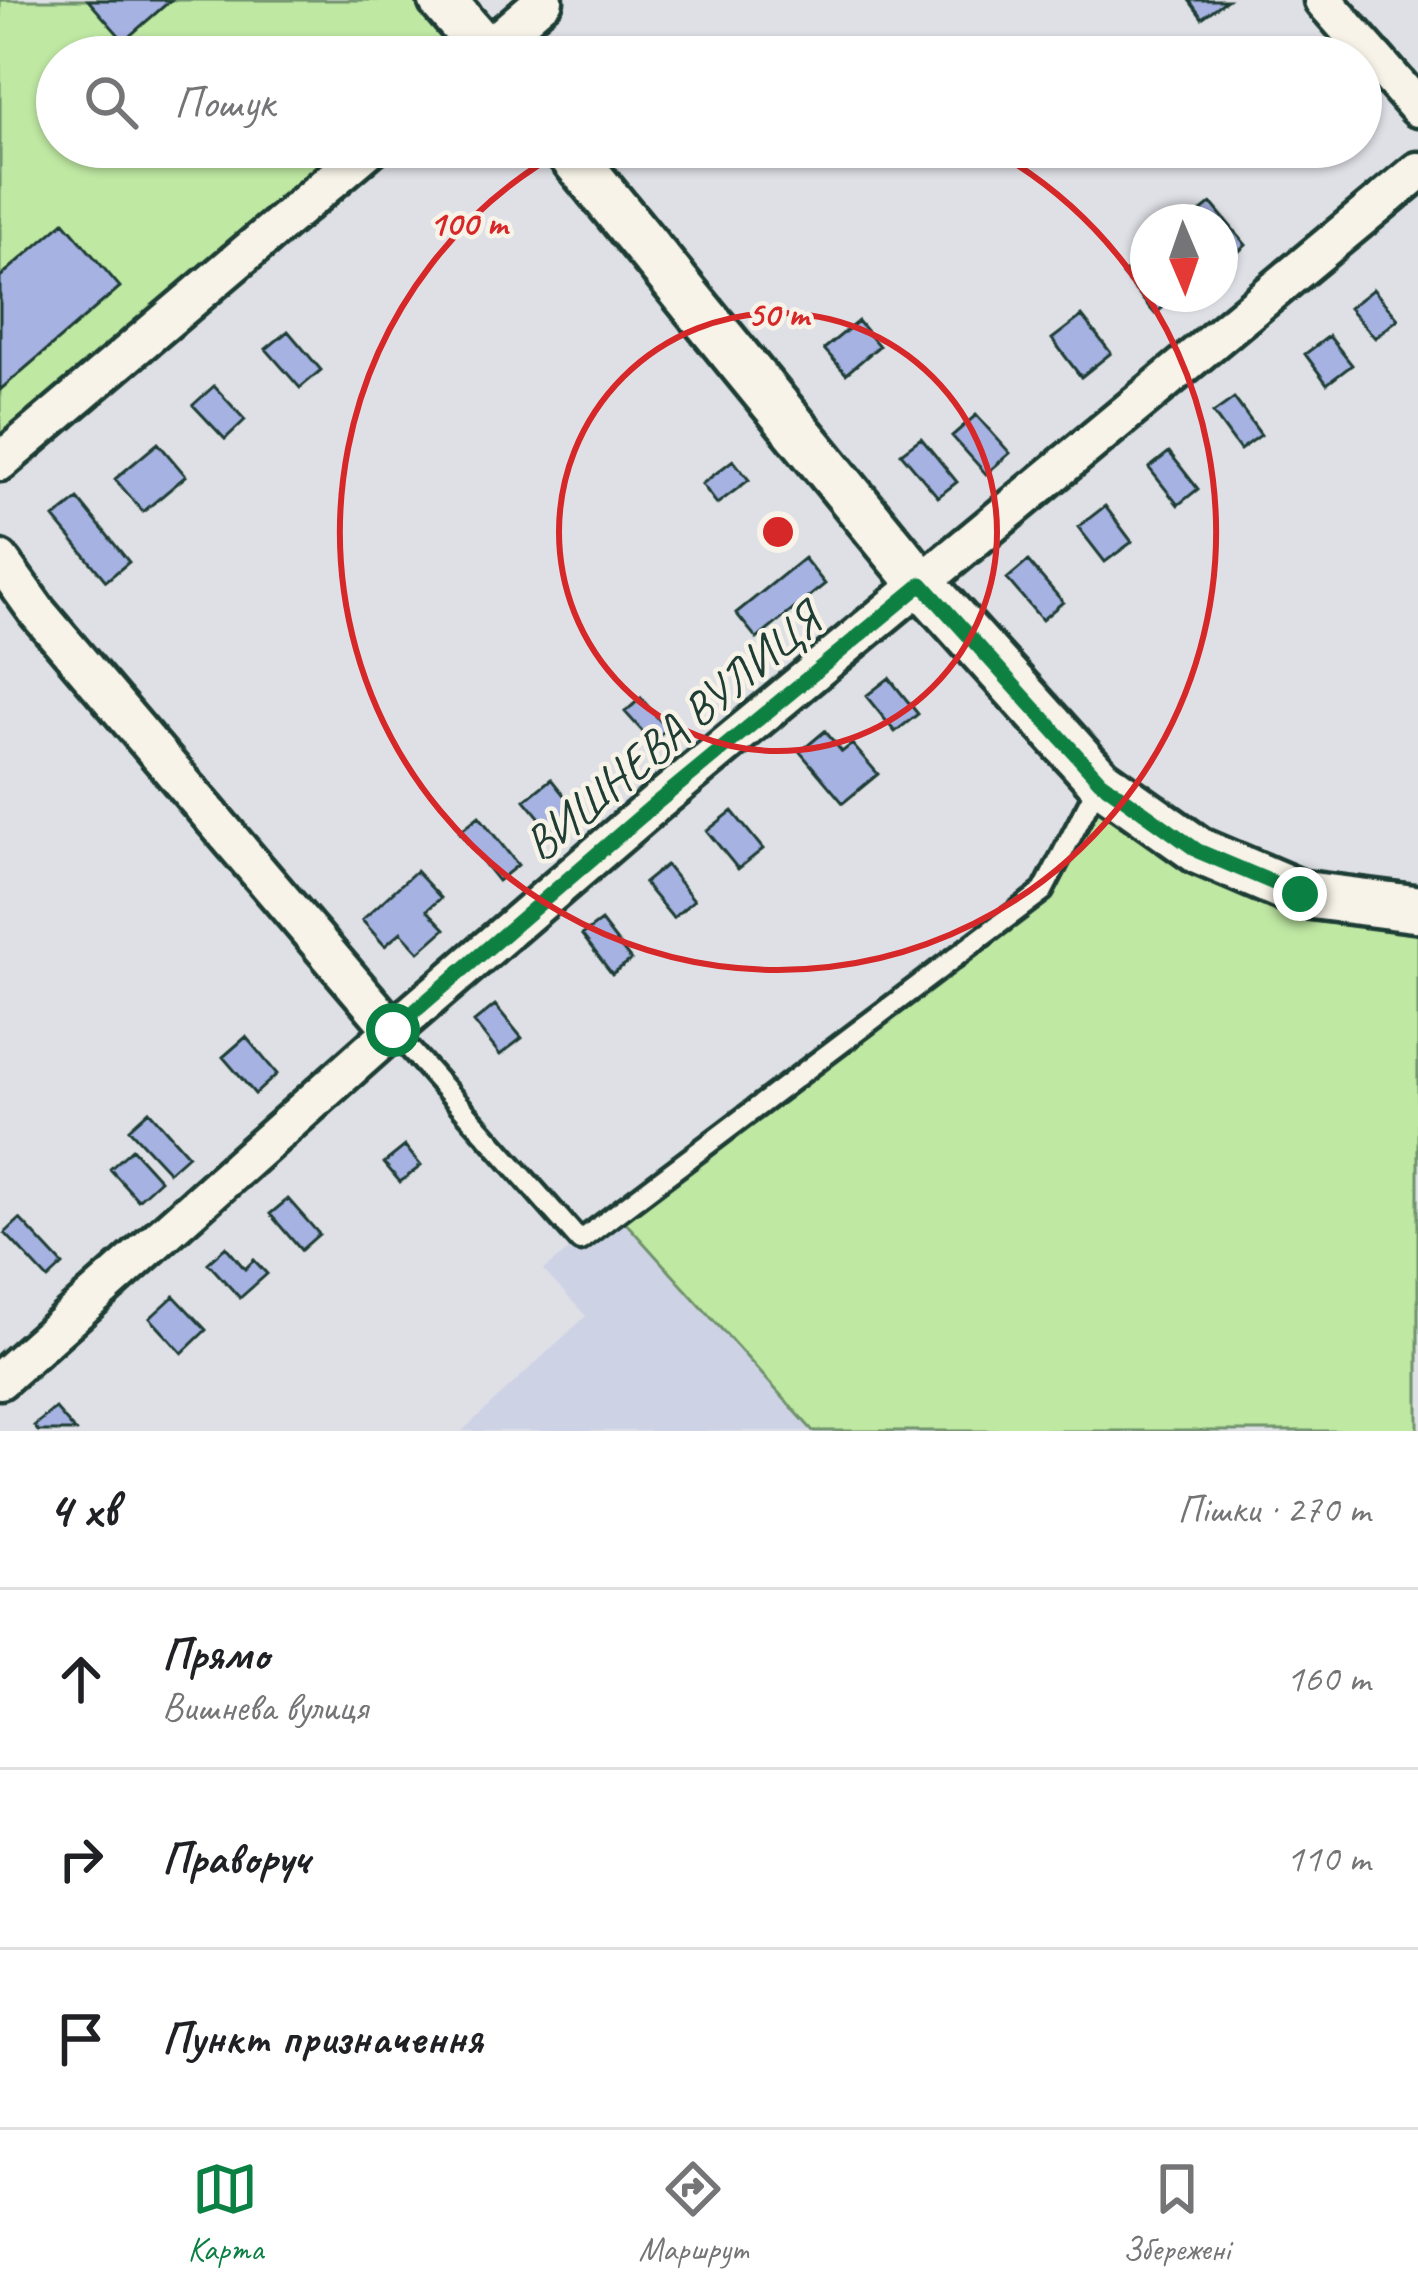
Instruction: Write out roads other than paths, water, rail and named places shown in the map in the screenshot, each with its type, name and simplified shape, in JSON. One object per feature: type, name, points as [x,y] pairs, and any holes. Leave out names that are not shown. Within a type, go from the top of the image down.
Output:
[{"type":"street","points":[[442,0],[470,36]]},
{"type":"street","points":[[505,36],[544,0]]},
{"type":"street","points":[[1324,0],[1355,36]]},
{"type":"street","points":[[1382,67],[1418,108]]},
{"type":"street","points":[[0,462],[346,168]]},
{"type":"street","points":[[582,168],[922,584],[1100,781],[1198,851],[1300,894],[1418,909]]},
{"type":"street","name":"ВИШНЕВА ВУЛИЦЯ","points":[[0,1380],[654,805],[1418,171]]},
{"type":"street","points":[[0,560],[38,613],[393,1030]]},
{"type":"lane","points":[[393,1030],[580,1241],[1043,891],[1100,781]]}]
